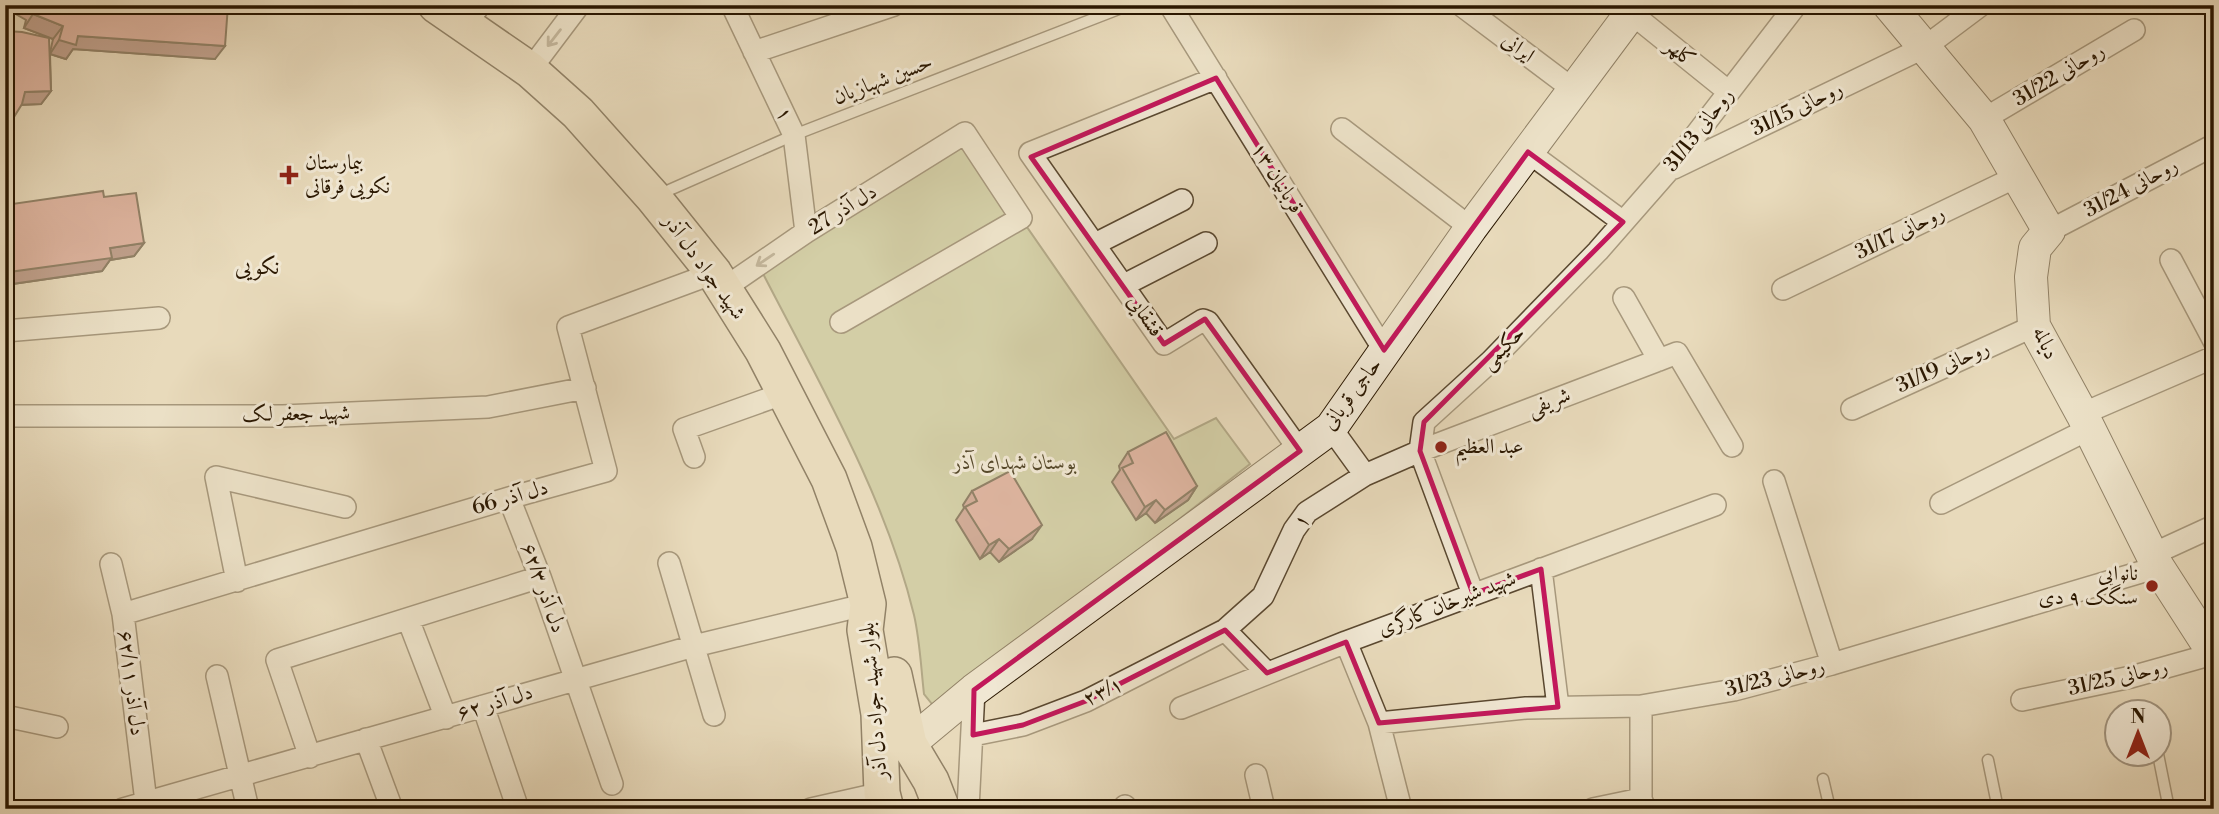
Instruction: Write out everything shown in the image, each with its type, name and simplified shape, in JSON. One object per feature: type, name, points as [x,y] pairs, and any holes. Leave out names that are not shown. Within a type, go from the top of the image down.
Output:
[{"type":"main road","name":"شهید جواد دل آذر","points":[[436,5],[472,15],[578,113],[653,197],[719,281],[762,351],[829,479],[854,547],[868,604]]},
{"type":"main road","points":[[1889,5],[1984,119],[2049,231]]},
{"type":"main road","name":"حاجی قربانی","points":[[909,744],[974,690],[1331,428],[1471,228],[1634,9]]},
{"type":"main road","name":"دیالمه","points":[[2049,231],[2035,248],[2031,277],[2034,326],[2156,560],[2214,654]]},
{"type":"main road","name":"بلوار شهید جواد دل آذر","points":[[868,604],[883,625],[909,744],[931,781],[942,809]]},
{"type":"main road","name":"بلوار شهید جواد دل آذر","points":[[868,604],[865,630],[892,803]]},
{"type":"main road","points":[[892,803],[904,792],[909,744]]},
{"type":"street","points":[[530,70],[579,5]]},
{"type":"street","name":"۱","points":[[732,5],[794,135],[806,232]]},
{"type":"street","points":[[754,52],[894,5]]},
{"type":"street","name":"۱۳ قربانیان","points":[[1170,5],[1384,350]]},
{"type":"street","name":"ایرانی","points":[[1461,5],[1574,90]]},
{"type":"street","name":"روحانی 31/13","points":[[1598,251],[1668,171],[1796,5]]},
{"type":"street","name":"روحانی 31/15","points":[[1668,171],[1925,47],[1981,5]]},
{"type":"street","name":"کلهر","points":[[1634,9],[1730,92]]},
{"type":"street","name":"روحانی 31/22","points":[[1984,119],[2134,30]]},
{"type":"street","name":"قشقایی","points":[[1216,78],[1030,153],[1164,344],[1203,320],[1208,322],[1300,452]]},
{"type":"street","points":[[1342,129],[1471,228]]},
{"type":"street","name":"دل آذر 27","points":[[719,281],[806,232],[965,133],[1021,218],[841,322]]},
{"type":"street","name":"روحانی 31/24","points":[[2049,231],[2214,145]]},
{"type":"street","points":[[1528,152],[1623,222]]},
{"type":"street","name":"روحانی 31/17","points":[[1783,289],[2016,177]]},
{"type":"street","points":[[1095,244],[1182,200]]},
{"type":"street","points":[[1124,285],[1206,243]]},
{"type":"street","name":"حکیمی","points":[[1420,451],[1424,422],[1491,361],[1598,251]]},
{"type":"street","points":[[2171,260],[2214,341]]},
{"type":"street","name":"دل آذر 66","points":[[123,614],[606,471],[568,327],[719,281]]},
{"type":"street","points":[[1624,298],[1732,446]]},
{"type":"street","points":[[5,331],[159,318]]},
{"type":"street","name":"روحانی 31/19","points":[[1852,409],[2034,326]]},
{"type":"street","name":"شریفی","points":[[1365,475],[1420,451],[1668,357]]},
{"type":"street","points":[[1941,503],[2085,422],[2214,357]]},
{"type":"street","name":"شهید جعفر لک","points":[[5,416],[284,416],[488,407],[585,388]]},
{"type":"street","points":[[694,457],[684,429],[785,393]]},
{"type":"street","points":[[1331,428],[1365,475]]},
{"type":"street","points":[[1420,451],[1473,594]]},
{"type":"street","name":"۱","points":[[1225,630],[1264,596],[1294,530],[1307,512],[1365,475]]},
{"type":"street","points":[[237,581],[216,477],[345,507]]},
{"type":"street","points":[[1774,481],[1832,664]]},
{"type":"street","name":"دل آذر ۶۲/۳","points":[[509,498],[540,576],[612,784]]},
{"type":"street","name":"شهید شیرخان کارگری","points":[[1181,708],[1346,642],[1715,505]]},
{"type":"street","name":"روحانی 31/23","points":[[1379,723],[1525,708],[1641,706],[1734,690],[1832,664],[2156,560],[2214,526]]},
{"type":"street","points":[[669,563],[714,715]]},
{"type":"street","name":"دل آذر ۶۲/۱۱","points":[[111,564],[123,614],[146,802]]},
{"type":"street","points":[[1541,569],[1558,707]]},
{"type":"street","points":[[310,757],[277,660],[540,576]]},
{"type":"street","name":"دل آذر ۶۲","points":[[123,809],[446,718],[576,678],[868,604]]},
{"type":"street","points":[[408,619],[446,718]]},
{"type":"street","points":[[1225,630],[1266,673]]},
{"type":"street","name":"۲۳/۱","points":[[973,735],[1023,724],[1086,701],[1225,630]]},
{"type":"street","points":[[1346,642],[1379,723],[1401,809]]},
{"type":"street","name":"روحانی 31/25","points":[[2022,699],[2131,677],[2214,654]]},
{"type":"street","points":[[217,676],[248,809]]},
{"type":"street","points":[[968,809],[974,690]]},
{"type":"street","points":[[483,706],[517,809]]},
{"type":"street","points":[[1593,809],[1643,804],[1641,706]]},
{"type":"street","points":[[5,716],[57,727]]},
{"type":"street","points":[[366,739],[392,809]]},
{"type":"street","points":[[1256,775],[1264,809]]},
{"type":"street","points":[[811,809],[892,803]]},
{"type":"lane","name":"حسین شهبازیان","points":[[653,197],[794,135],[1129,5]]},
{"type":"lane","points":[[1989,760],[1998,809]]},
{"type":"lane","points":[[2161,768],[2169,809]]},
{"type":"lane","points":[[1823,779],[1830,809]]},
{"type":"highlighted area","points":[[1216,78],[1384,350],[1528,152],[1623,222],[1424,422],[1420,451],[1473,594],[1541,569],[1558,707],[1379,723],[1346,642],[1267,673],[1225,630],[1086,701],[1023,725],[973,735],[974,690],[1300,451],[1205,319],[1164,344],[1031,157]]},
{"type":"green space","name":"بوستان شهدای آذر","points":[[968,142],[1174,439],[1216,418],[1250,464],[942,704],[932,704],[924,694],[914,615],[885,523],[846,434],[756,260]]},
{"type":"building","points":[[33,5],[228,5],[225,46],[78,36],[76,45],[59,40],[63,26],[33,14],[36,7]]},
{"type":"building","points":[[5,31],[49,38],[51,91],[25,92],[22,104],[5,127]]},
{"type":"building","points":[[103,191],[104,197],[136,193],[144,243],[110,248],[112,258],[9,272],[8,262],[5,262],[5,205]]},
{"type":"building","points":[[1166,432],[1197,486],[1165,510],[1156,500],[1145,507],[1122,468],[1133,463],[1128,452]]},
{"type":"building","points":[[1010,471],[1042,525],[1009,549],[999,539],[989,545],[965,507],[977,501],[972,491]]},
{"type":"place","name":"بیمارستان نکویی فرقانی","points":[[289,175]]},
{"type":"place","name":"عبد العظيم","points":[[1441,447]]},
{"type":"place","name":"نانوایی سنگک ۹ دی","points":[[2152,586]]},
{"type":"district","name":"نکویی","points":[[257,267]]}]
